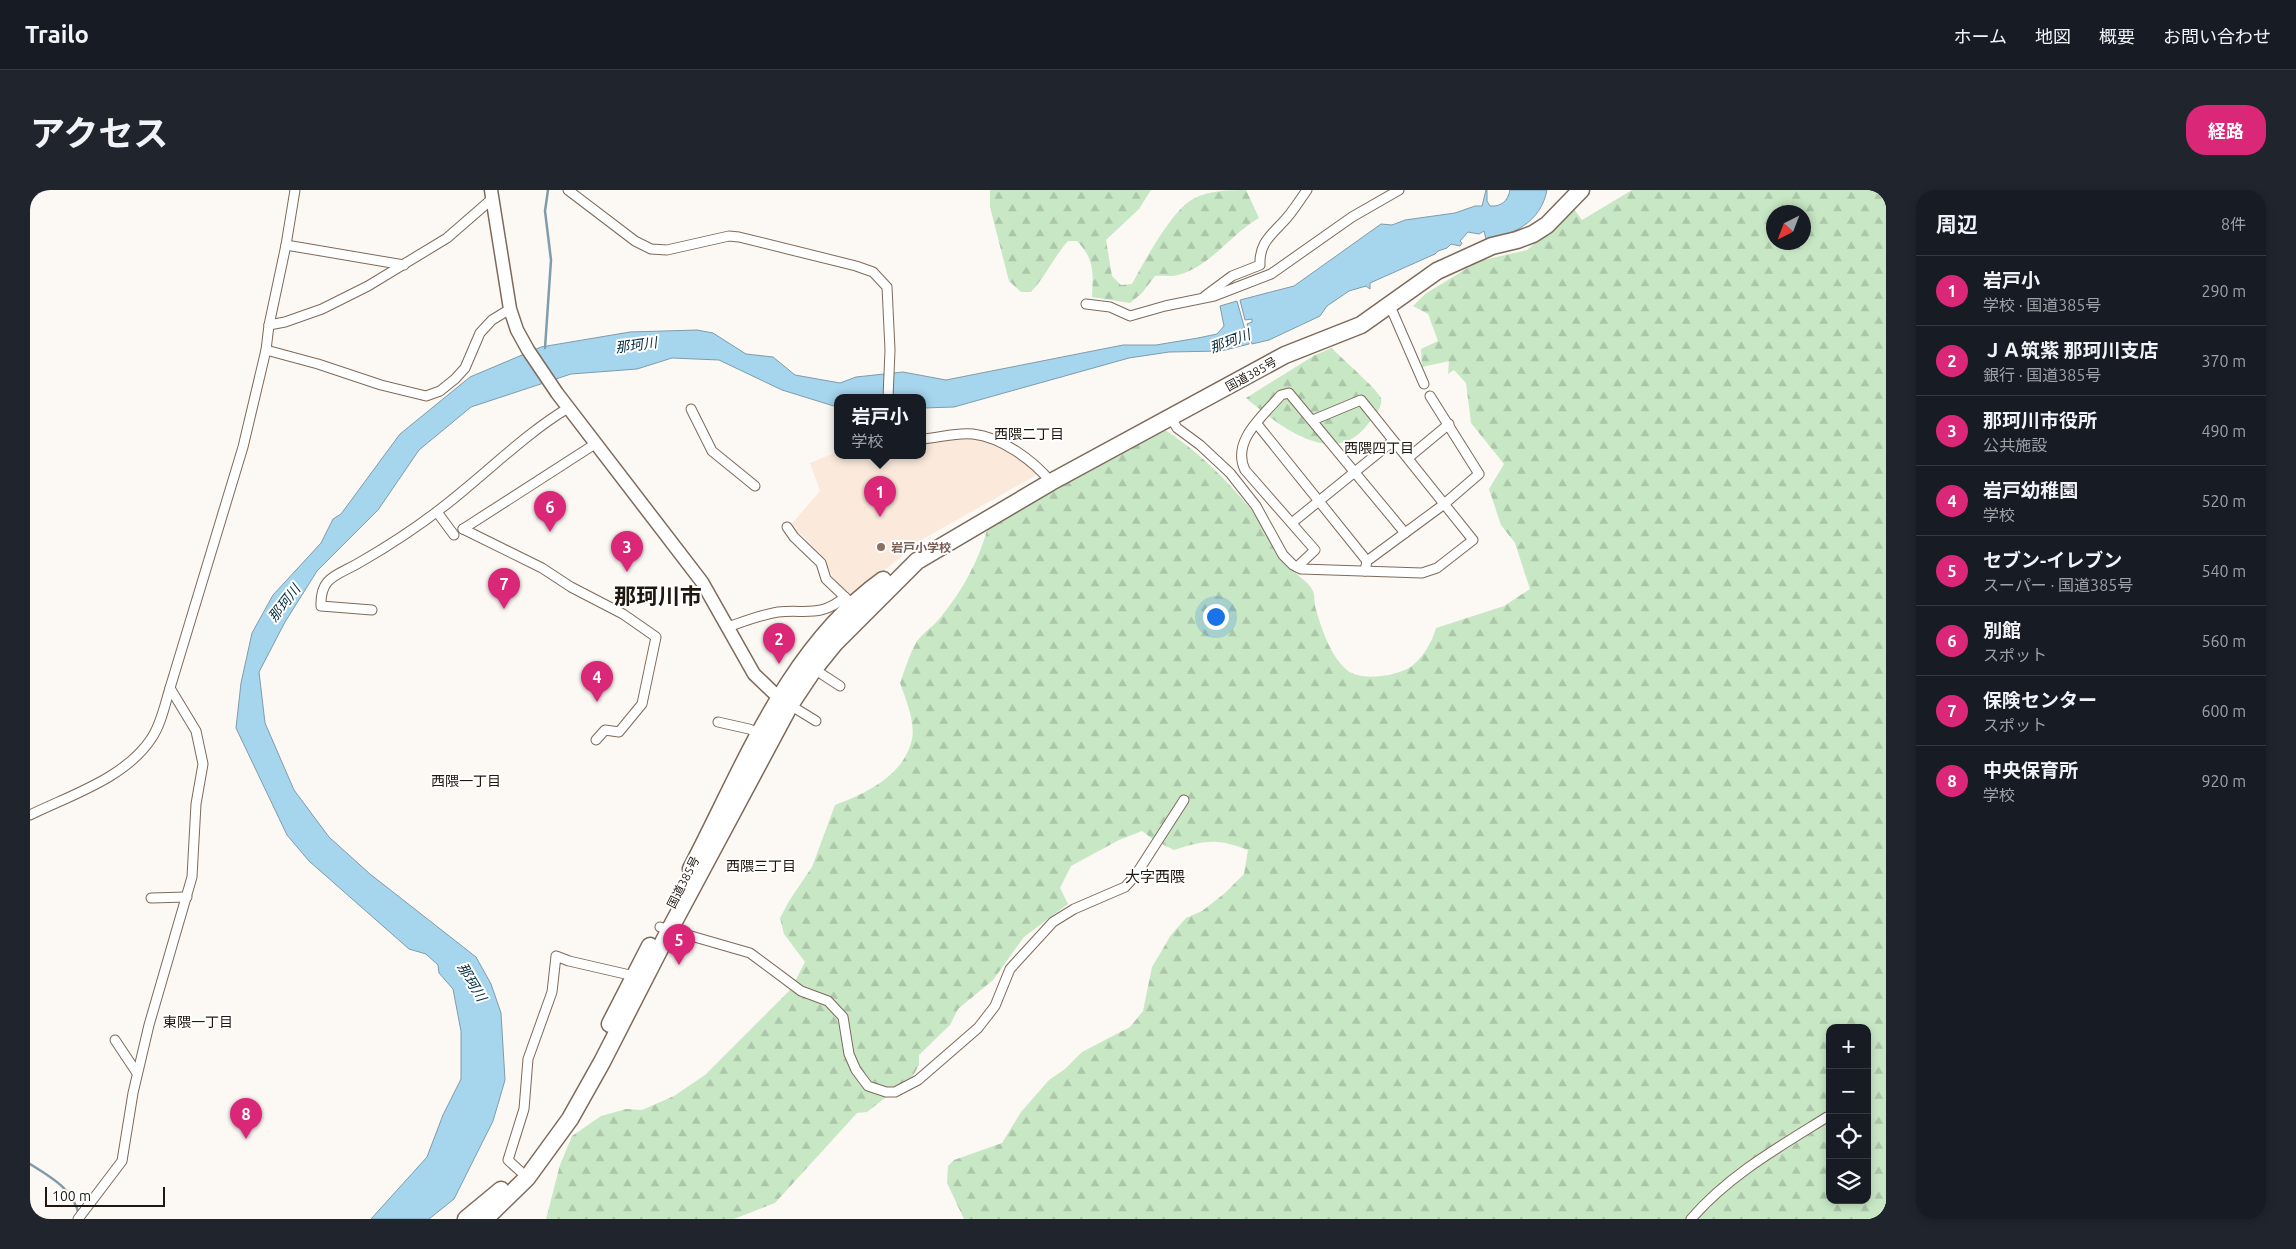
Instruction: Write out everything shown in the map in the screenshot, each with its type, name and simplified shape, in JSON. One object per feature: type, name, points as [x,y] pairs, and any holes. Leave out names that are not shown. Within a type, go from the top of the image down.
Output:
[{"type":"highway","name":"国道385号","points":[[466,1219],[520,1171],[541,1144],[566,1106],[593,1058],[634,976],[665,929],[751,782],[784,701],[825,635],[854,605],[916,561],[1051,482],[1286,355],[1361,325],[1390,306],[1437,270],[1492,246],[1533,234],[1547,225],[1580,190]]},
{"type":"highway","name":"国道385号","points":[[485,1219],[527,1178],[570,1119],[602,1062],[759,733],[784,701],[814,668],[854,605]]},
{"type":"street","points":[[30,815],[106,778],[129,762],[153,737],[170,688],[242,447],[266,350],[269,325],[286,245],[295,190]]},
{"type":"street","points":[[568,190],[635,241],[651,249],[667,250],[729,236],[773,244],[874,272],[887,287],[890,367],[888,394]]},
{"type":"street","points":[[1201,299],[1232,276],[1260,265],[1259,257],[1267,237],[1283,222],[1307,190]]},
{"type":"street","points":[[1086,304],[1110,307],[1130,316],[1164,306],[1214,296],[1271,274],[1352,217],[1399,190]]},
{"type":"street","points":[[269,325],[285,322],[322,308],[404,265],[447,238],[492,192]]},
{"type":"street","points":[[492,192],[510,309],[517,330],[528,350],[556,393],[702,582],[754,674],[784,701],[816,721]]},
{"type":"street","points":[[286,245],[404,265]]},
{"type":"street","points":[[1390,306],[1424,384]]},
{"type":"street","points":[[266,350],[318,364],[381,385],[426,396],[440,391],[455,379],[465,368],[480,333],[492,320],[510,309]]},
{"type":"street","points":[[1297,567],[1315,550],[1293,522],[1245,470],[1242,464],[1243,442],[1280,395],[1289,393],[1405,533]]},
{"type":"street","points":[[1365,571],[1367,562],[1443,505],[1479,474],[1430,396]]},
{"type":"street","points":[[1171,418],[1177,428],[1230,473],[1256,506],[1283,555],[1297,567],[1312,570],[1430,571],[1437,568],[1473,540],[1443,505],[1361,400],[1313,420]]},
{"type":"street","points":[[372,610],[321,606],[322,587],[329,579],[370,556],[436,512],[540,426],[568,408]]},
{"type":"street","points":[[692,409],[712,451],[755,486]]},
{"type":"street","points":[[1256,424],[1367,562]]},
{"type":"street","points":[[1408,458],[1448,424]]},
{"type":"street","points":[[926,438],[951,434],[972,434],[987,437],[1013,450],[1030,462],[1051,482]]},
{"type":"street","points":[[1293,522],[1394,441]]},
{"type":"street","points":[[595,444],[463,529],[542,568],[571,587],[623,614],[656,637],[642,704],[619,732],[605,730],[596,740]]},
{"type":"street","points":[[436,512],[454,535]]},
{"type":"street","points":[[787,527],[794,537],[821,563],[826,579],[854,605]]},
{"type":"street","points":[[728,627],[756,616],[779,612],[807,613],[835,605],[854,605]]},
{"type":"street","points":[[814,668],[840,686]]},
{"type":"street","points":[[81,1216],[122,1161],[138,1073],[157,993],[192,877],[196,804],[203,764],[196,731],[170,688]]},
{"type":"street","points":[[718,722],[759,733]]},
{"type":"street","points":[[665,929],[750,952],[801,991],[828,1001],[843,1017],[849,1054],[856,1070],[868,1086],[886,1092],[895,1092],[918,1080],[978,1028],[995,1006],[1010,969],[1053,922],[1074,909],[1125,887],[1135,876],[1184,800]]},
{"type":"street","points":[[151,898],[186,897]]},
{"type":"street","points":[[520,1171],[508,1160],[524,1109],[528,1059],[552,992],[556,956],[569,961],[634,976]]},
{"type":"street","points":[[114,1040],[138,1073]]},
{"type":"street","points":[[1691,1219],[1705,1203],[1750,1166],[1826,1118]]},
{"type":"shaded area","points":[[962,436],[984,441],[1012,452],[1038,474],[923,539],[855,594],[849,593],[836,582],[823,558],[802,535],[789,527],[820,491],[810,463],[834,453],[834,459],[926,459],[926,444]]},
{"type":"green space","points":[[990,190],[1151,190],[1139,209],[1106,240],[1112,276],[1121,285],[1132,284],[1151,250],[1176,214],[1185,205],[1199,196],[1226,190],[1246,190],[1259,218],[1210,258],[1190,271],[1172,276],[1155,276],[1142,293],[1130,303],[1092,297],[1092,267],[1087,254],[1077,241],[1068,241],[1031,292],[1021,292],[1009,281],[990,207]]},
{"type":"green space","points":[[1632,190],[1886,190],[1886,1219],[964,1219],[947,1183],[948,1166],[954,1160],[1002,1143],[1021,1112],[1049,1080],[1065,1069],[1082,1052],[1130,1027],[1143,1011],[1152,967],[1171,935],[1186,918],[1202,911],[1225,893],[1244,874],[1248,850],[1219,842],[1203,842],[1174,850],[1154,840],[1142,831],[1119,840],[1071,866],[1060,888],[1068,904],[1024,937],[993,980],[958,1009],[950,1025],[919,1055],[919,1065],[913,1076],[867,1112],[857,1113],[775,1203],[734,1219],[546,1219],[560,1165],[572,1136],[601,1116],[626,1109],[642,1110],[674,1096],[705,1075],[791,989],[805,962],[784,934],[780,918],[812,867],[835,805],[881,782],[900,765],[906,755],[911,743],[913,728],[900,683],[907,663],[918,640],[940,618],[970,574],[981,549],[989,523],[1162,428],[1210,465],[1263,524],[1289,564],[1314,593],[1315,606],[1327,641],[1341,664],[1353,674],[1370,677],[1389,675],[1406,670],[1424,653],[1430,644],[1436,628],[1504,606],[1530,589],[1515,543],[1501,525],[1489,489],[1504,464],[1471,423],[1466,383],[1454,370],[1448,374],[1449,361],[1422,367],[1421,349],[1438,341],[1428,314],[1413,306],[1425,294],[1479,261],[1527,250],[1574,209],[1582,220]]},
{"type":"green space","points":[[1332,348],[1374,388],[1381,398],[1381,405],[1377,412],[1368,424],[1354,437],[1339,443],[1322,443],[1306,438],[1273,420],[1246,398],[1315,355]]},
{"type":"water","points":[[1486,190],[1487,201],[1490,206],[1494,206],[1503,202],[1508,197],[1510,190],[1547,190],[1544,201],[1533,218],[1516,230],[1486,239],[1484,231],[1479,234],[1468,232],[1460,241],[1462,243],[1460,246],[1451,244],[1435,254],[1370,283],[1370,289],[1366,286],[1349,291],[1327,306],[1320,316],[1269,340],[1252,344],[1247,324],[1252,322],[1252,319],[1245,320],[1240,300],[1294,286],[1381,224],[1392,225],[1405,220],[1455,213],[1475,206],[1482,206]]},
{"type":"water","name":"那珂川","points":[[1237,301],[1249,344],[1221,351],[1169,352],[1129,358],[954,407],[926,408],[926,394],[834,394],[834,406],[782,390],[719,360],[672,358],[637,369],[571,374],[471,407],[419,450],[378,510],[317,571],[285,622],[259,672],[265,723],[294,790],[329,837],[370,874],[476,957],[491,984],[501,1013],[505,1080],[493,1121],[454,1199],[429,1219],[371,1219],[427,1157],[443,1115],[461,1079],[461,1031],[453,989],[439,973],[438,965],[426,954],[409,949],[309,861],[287,835],[236,728],[241,683],[252,633],[273,595],[321,543],[333,519],[341,514],[400,434],[470,377],[541,347],[630,332],[697,330],[713,333],[746,354],[773,357],[795,375],[840,383],[856,377],[903,372],[946,380],[1123,345],[1156,345],[1217,334],[1224,326],[1220,306]]},
{"type":"waterway","points":[[545,348],[551,260],[545,211],[548,190]]},
{"type":"waterway","points":[[30,1164],[53,1179],[66,1191],[72,1198],[79,1215]]},
{"type":"place","name":"岩戸小","points":[[880,517]]},
{"type":"place","name":"別館","points":[[550,532]]},
{"type":"place","name":"岩戸小学校","points":[[881,547]]},
{"type":"place","name":"那珂川市役所","points":[[627,572]]},
{"type":"place","name":"保険センター","points":[[504,609]]},
{"type":"place","name":"ＪＡ筑紫 那珂川支店","points":[[779,664]]},
{"type":"place","name":"岩戸幼稚園","points":[[597,702]]},
{"type":"place","name":"セブン-イレブン","points":[[679,965]]},
{"type":"place","name":"中央保育所","points":[[246,1139]]},
{"type":"district","name":"西隈二丁目","points":[[1029,434]]},
{"type":"district","name":"西隈四丁目","points":[[1379,448]]},
{"type":"district","name":"那珂川市","points":[[658,595]]},
{"type":"district","name":"西隈一丁目","points":[[466,781]]},
{"type":"district","name":"西隈三丁目","points":[[761,866]]},
{"type":"district","name":"大字西隈","points":[[1155,876]]},
{"type":"district","name":"東隈一丁目","points":[[198,1022]]}]
